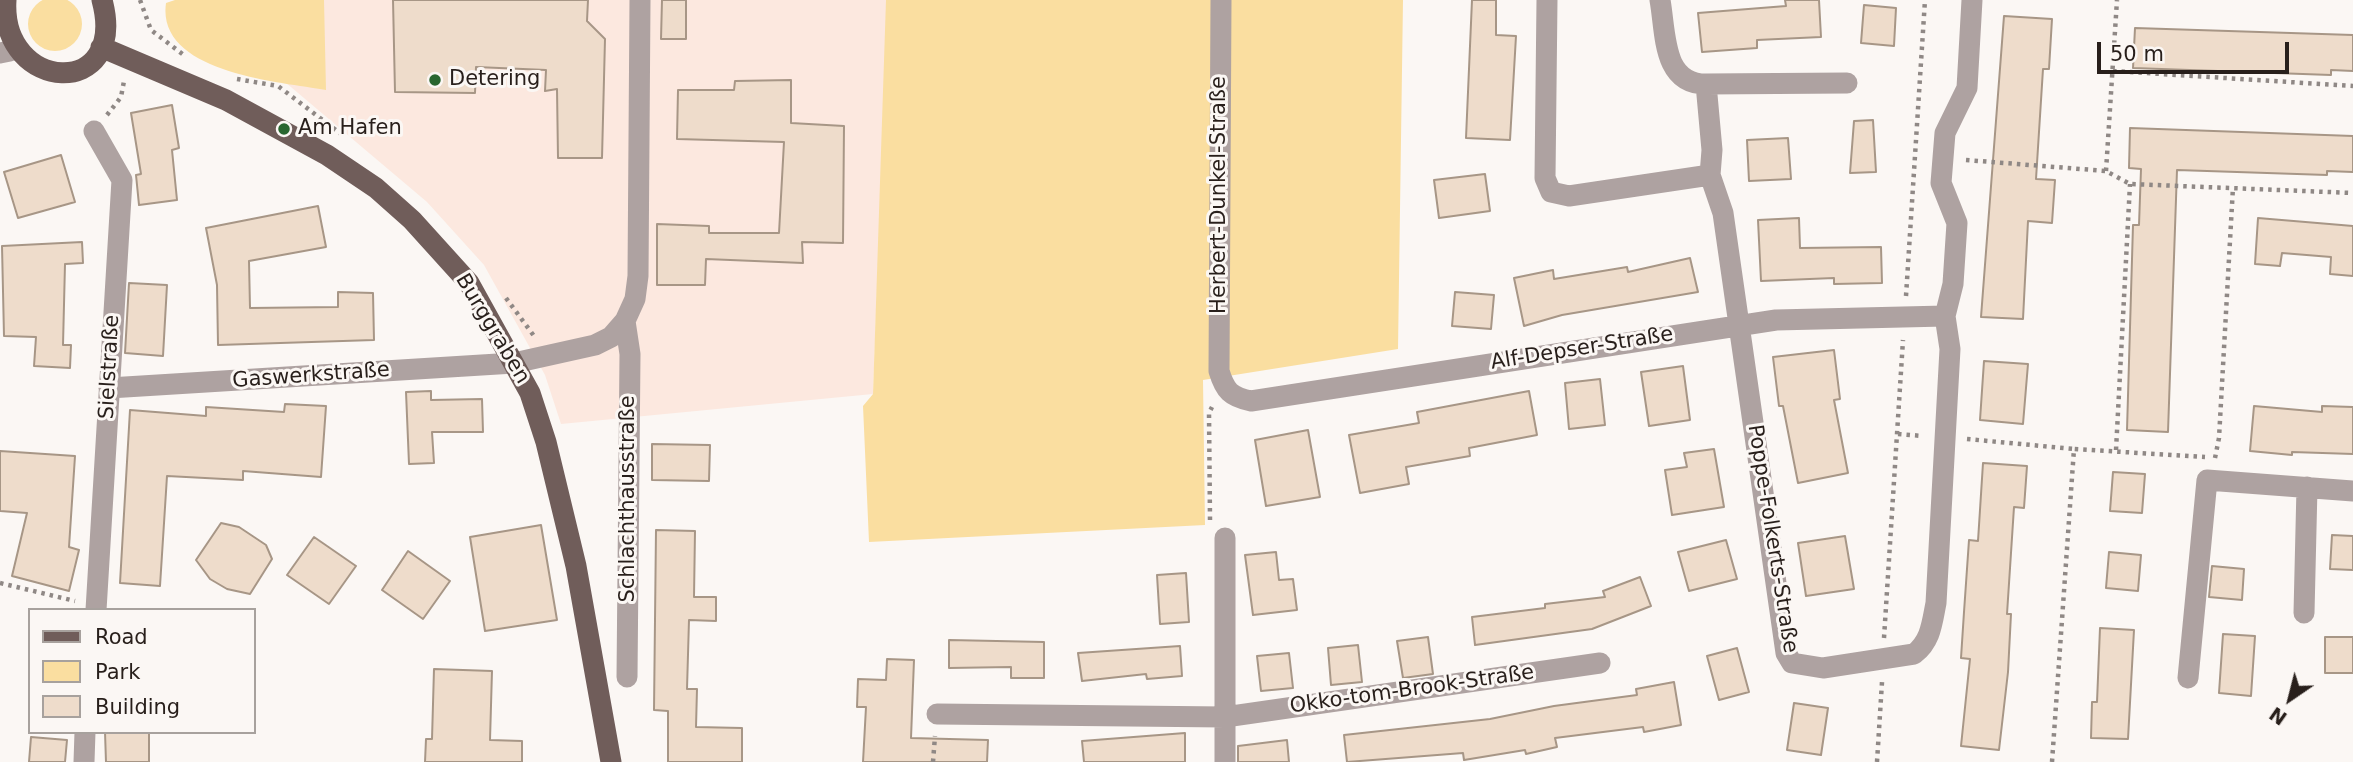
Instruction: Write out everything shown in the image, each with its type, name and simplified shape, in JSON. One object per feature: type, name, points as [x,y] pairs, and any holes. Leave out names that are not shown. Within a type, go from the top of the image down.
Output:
[{"type":"main road","points":[[2,13],[5,52],[24,66],[43,74],[63,74],[81,67],[101,47],[107,17],[103,0]]},
{"type":"main road","name":"Burggraben","points":[[101,47],[226,100],[284,129],[376,188],[412,220],[469,283],[530,393],[549,454],[576,566],[611,762]]},
{"type":"street","name":"Schlachthausstraße","points":[[627,677],[630,354],[625,321],[635,299],[638,276],[640,0]]},
{"type":"street","name":"Herbert-Dunkel-Straße","points":[[1222,0],[1219,372],[1224,389]]},
{"type":"street","points":[[1547,0],[1545,178],[1551,192],[1569,196],[1710,175]]},
{"type":"street","points":[[1660,0],[1671,65],[1684,80],[1706,84],[1847,83]]},
{"type":"street","points":[[1945,316],[1953,284],[1957,223],[1941,183],[1945,133],[1967,88],[1972,0]]},
{"type":"street","points":[[1706,84],[1712,150],[1710,175],[1723,213],[1738,324]]},
{"type":"street","name":"Sielstraße","points":[[94,131],[122,180],[97,608]]},
{"type":"street","name":"Alf-Depser-Straße","points":[[1224,389],[1235,398],[1251,401],[1738,324],[1776,320],[1945,316]]},
{"type":"street","name":"Poppe-Folkerts-Straße","points":[[1738,324],[1786,653],[1792,663],[1824,668],[1883,661],[1914,654],[1924,646],[1930,634],[1936,603],[1950,349],[1945,316]]},
{"type":"street","points":[[514,363],[594,345],[611,337],[625,321]]},
{"type":"street","name":"Gaswerkstraße","points":[[108,388],[514,363]]},
{"type":"street","points":[[2188,678],[2207,480],[2353,491]]},
{"type":"street","points":[[2304,613],[2307,487]]},
{"type":"street","points":[[1225,538],[1225,762]]},
{"type":"street","name":"Okko-tom-Brook-Straße","points":[[937,714],[1225,717],[1600,663]]},
{"type":"street","points":[[84,762],[85,734]]},
{"type":"path","points":[[140,0],[151,30]]},
{"type":"path","points":[[2106,171],[2117,0]]},
{"type":"path","points":[[2113,71],[2353,86]]},
{"type":"path","points":[[1915,158],[2106,171],[2130,184],[2353,194]]},
{"type":"path","points":[[2116,450],[2130,184]]},
{"type":"path","points":[[2207,480],[2219,438],[2233,187]]},
{"type":"path","points":[[1224,389],[1209,413],[1209,438],[1210,525],[1225,538]]},
{"type":"path","points":[[1898,434],[2074,449],[2193,454],[2215,459]]},
{"type":"path","points":[[2052,762],[2074,449]]},
{"type":"path","points":[[0,583],[97,608]]},
{"type":"path","points":[[1877,762],[1883,661]]},
{"type":"shaded area","points":[[188,0],[888,0],[873,394],[561,424],[545,375],[484,265],[427,202]]},
{"type":"green space","points":[[45,-1],[65,-1],[74,5],[80,14],[80,34],[74,43],[65,49],[45,49],[36,43],[30,34],[30,14],[36,5]]},
{"type":"green space","points":[[175,0],[324,0],[326,90],[252,77],[225,70],[200,59],[180,45],[168,27],[166,3]]},
{"type":"green space","points":[[886,0],[1403,0],[1398,349],[1203,380],[1205,525],[869,542],[863,406],[873,394]]},
{"type":"building","name":"Detering","points":[[393,0],[588,0],[587,21],[605,39],[602,158],[558,158],[557,89],[545,91],[546,70],[476,67],[475,93],[395,92]]},
{"type":"building","points":[[662,0],[686,0],[686,39],[661,39]]},
{"type":"building","points":[[1472,0],[1496,0],[1496,35],[1516,36],[1510,140],[1466,138]]},
{"type":"building","points":[[1785,0],[1819,0],[1821,37],[1757,40],[1757,48],[1702,52],[1698,13],[1786,6]]},
{"type":"building","points":[[1864,5],[1896,8],[1894,46],[1861,43]]},
{"type":"building","points":[[2004,16],[2052,19],[2049,69],[2043,69],[2036,179],[2055,180],[2052,223],[2028,221],[2023,319],[1981,317]]},
{"type":"building","points":[[2135,28],[2353,35],[2353,71],[2331,70],[2331,75],[2133,68]]},
{"type":"building","points":[[791,80],[791,123],[844,126],[843,243],[802,242],[803,263],[706,259],[705,285],[657,285],[657,224],[709,226],[709,233],[779,233],[784,142],[677,139],[678,90],[734,90],[735,81]]},
{"type":"building","points":[[172,105],[179,148],[172,150],[177,200],[139,205],[136,175],[141,174],[131,113]]},
{"type":"building","points":[[1873,120],[1876,172],[1850,173],[1854,121]]},
{"type":"building","points":[[2130,128],[2353,136],[2353,172],[2327,171],[2327,175],[2177,170],[2168,432],[2127,430],[2133,225],[2139,225],[2141,169],[2129,168]]},
{"type":"building","points":[[1788,138],[1791,179],[1749,181],[1747,140]]},
{"type":"building","points":[[61,155],[75,202],[18,218],[4,172]]},
{"type":"building","points":[[1485,174],[1490,211],[1439,218],[1434,180]]},
{"type":"building","points":[[318,206],[326,247],[249,261],[250,308],[338,307],[338,292],[373,293],[374,340],[218,345],[217,285],[206,228]]},
{"type":"building","points":[[1799,218],[1800,248],[1881,247],[1882,283],[1834,284],[1834,278],[1761,281],[1758,220]]},
{"type":"building","points":[[2258,218],[2353,226],[2353,276],[2330,274],[2331,257],[2282,253],[2280,266],[2255,264]]},
{"type":"building","points":[[82,242],[83,263],[65,264],[63,345],[71,345],[70,368],[34,366],[36,337],[4,336],[2,246]]},
{"type":"building","points":[[1690,258],[1698,292],[1562,315],[1524,326],[1514,278],[1553,270],[1554,279],[1627,267],[1628,272]]},
{"type":"building","points":[[129,283],[167,285],[163,356],[125,353]]},
{"type":"building","points":[[1455,292],[1494,295],[1491,329],[1452,326]]},
{"type":"building","points":[[1834,350],[1840,399],[1834,400],[1848,473],[1798,483],[1783,406],[1779,406],[1773,357]]},
{"type":"building","points":[[1984,361],[2028,364],[2023,424],[1980,420]]},
{"type":"building","points":[[1683,366],[1690,420],[1649,426],[1641,372]]},
{"type":"building","points":[[1600,379],[1605,425],[1569,429],[1565,383]]},
{"type":"building","points":[[431,391],[431,400],[482,399],[483,432],[432,432],[434,463],[409,464],[406,392]]},
{"type":"building","points":[[1529,391],[1537,435],[1469,448],[1470,456],[1406,467],[1409,484],[1360,493],[1349,435],[1419,423],[1417,412]]},
{"type":"building","points":[[285,404],[326,406],[321,477],[243,471],[243,480],[167,476],[160,586],[120,583],[130,410],[206,416],[206,407],[284,412]]},
{"type":"building","points":[[2254,406],[2322,412],[2322,406],[2353,407],[2353,454],[2292,452],[2292,455],[2250,451]]},
{"type":"building","points":[[1308,430],[1320,497],[1266,506],[1255,440]]},
{"type":"building","points":[[652,444],[710,445],[709,481],[652,480]]},
{"type":"building","points":[[1714,449],[1724,507],[1672,515],[1665,470],[1687,467],[1684,453]]},
{"type":"building","points":[[0,451],[75,456],[69,547],[79,550],[69,591],[12,576],[27,513],[0,511]]},
{"type":"building","points":[[1983,463],[2027,466],[2024,508],[2014,507],[2007,614],[2011,614],[2008,672],[1999,750],[1961,746],[1970,659],[1961,658],[1969,540],[1978,541]]},
{"type":"building","points":[[2113,472],[2145,474],[2142,513],[2110,511]]},
{"type":"building","points":[[221,523],[239,527],[266,545],[272,559],[250,594],[227,589],[210,579],[196,560]]},
{"type":"building","points":[[541,525],[557,620],[485,631],[470,537]]},
{"type":"building","points":[[656,530],[695,531],[694,597],[716,597],[716,621],[689,620],[687,689],[697,689],[696,727],[742,728],[742,762],[668,762],[668,711],[654,710]]},
{"type":"building","points":[[2332,535],[2353,536],[2353,570],[2330,569]]},
{"type":"building","points":[[1845,536],[1854,589],[1806,596],[1798,543]]},
{"type":"building","points":[[314,537],[356,566],[329,604],[287,575]]},
{"type":"building","points":[[1726,540],[1737,579],[1689,591],[1678,552]]},
{"type":"building","points":[[408,551],[450,581],[423,619],[382,590]]},
{"type":"building","points":[[1276,552],[1279,580],[1293,579],[1297,610],[1253,615],[1245,555]]},
{"type":"building","points":[[2109,552],[2141,555],[2138,591],[2106,588]]},
{"type":"building","points":[[2212,566],[2244,569],[2242,600],[2209,597]]},
{"type":"building","points":[[1186,573],[1189,622],[1160,624],[1157,575]]},
{"type":"building","points":[[1640,577],[1651,606],[1592,629],[1475,645],[1472,617],[1605,597],[1603,591]]},
{"type":"building","points":[[2100,628],[2134,630],[2128,739],[2091,738],[2092,702],[2097,702]]},
{"type":"building","points":[[2223,634],[2255,636],[2251,696],[2219,693]]},
{"type":"building","points":[[1428,637],[1433,674],[1403,678],[1397,641]]},
{"type":"building","points":[[2325,637],[2353,637],[2353,673],[2325,673]]},
{"type":"building","points":[[949,640],[1044,642],[1044,678],[1011,678],[1011,667],[949,668]]},
{"type":"building","points":[[1358,645],[1362,682],[1331,685],[1328,648]]},
{"type":"building","points":[[1180,646],[1182,676],[1147,679],[1146,674],[1082,681],[1078,653]]},
{"type":"building","points":[[1737,648],[1749,692],[1719,700],[1707,656]]},
{"type":"building","points":[[1289,653],[1293,688],[1261,691],[1257,656]]},
{"type":"building","points":[[887,659],[914,660],[911,738],[988,740],[987,762],[863,762],[866,707],[857,707],[858,679],[886,680]]},
{"type":"building","points":[[434,669],[492,671],[490,740],[522,741],[522,762],[425,762],[426,739],[432,739]]},
{"type":"building","points":[[1674,682],[1681,725],[1644,732],[1643,727],[1555,738],[1557,747],[1526,754],[1525,750],[1464,760],[1463,753],[1347,762],[1344,735],[1490,719],[1554,706],[1637,695],[1636,689]]},
{"type":"building","points":[[1794,703],[1828,708],[1821,755],[1787,750]]},
{"type":"building","points":[[1185,733],[1185,762],[1084,762],[1082,741]]},
{"type":"building","points":[[105,734],[149,734],[149,762],[106,762]]},
{"type":"building","points":[[31,737],[67,740],[65,762],[29,762]]},
{"type":"building","points":[[1287,740],[1289,762],[1238,762],[1238,746]]},
{"type":"place","name":"Detering","points":[[435,80]]},
{"type":"place","name":"Am Hafen","points":[[284,129]]}]
